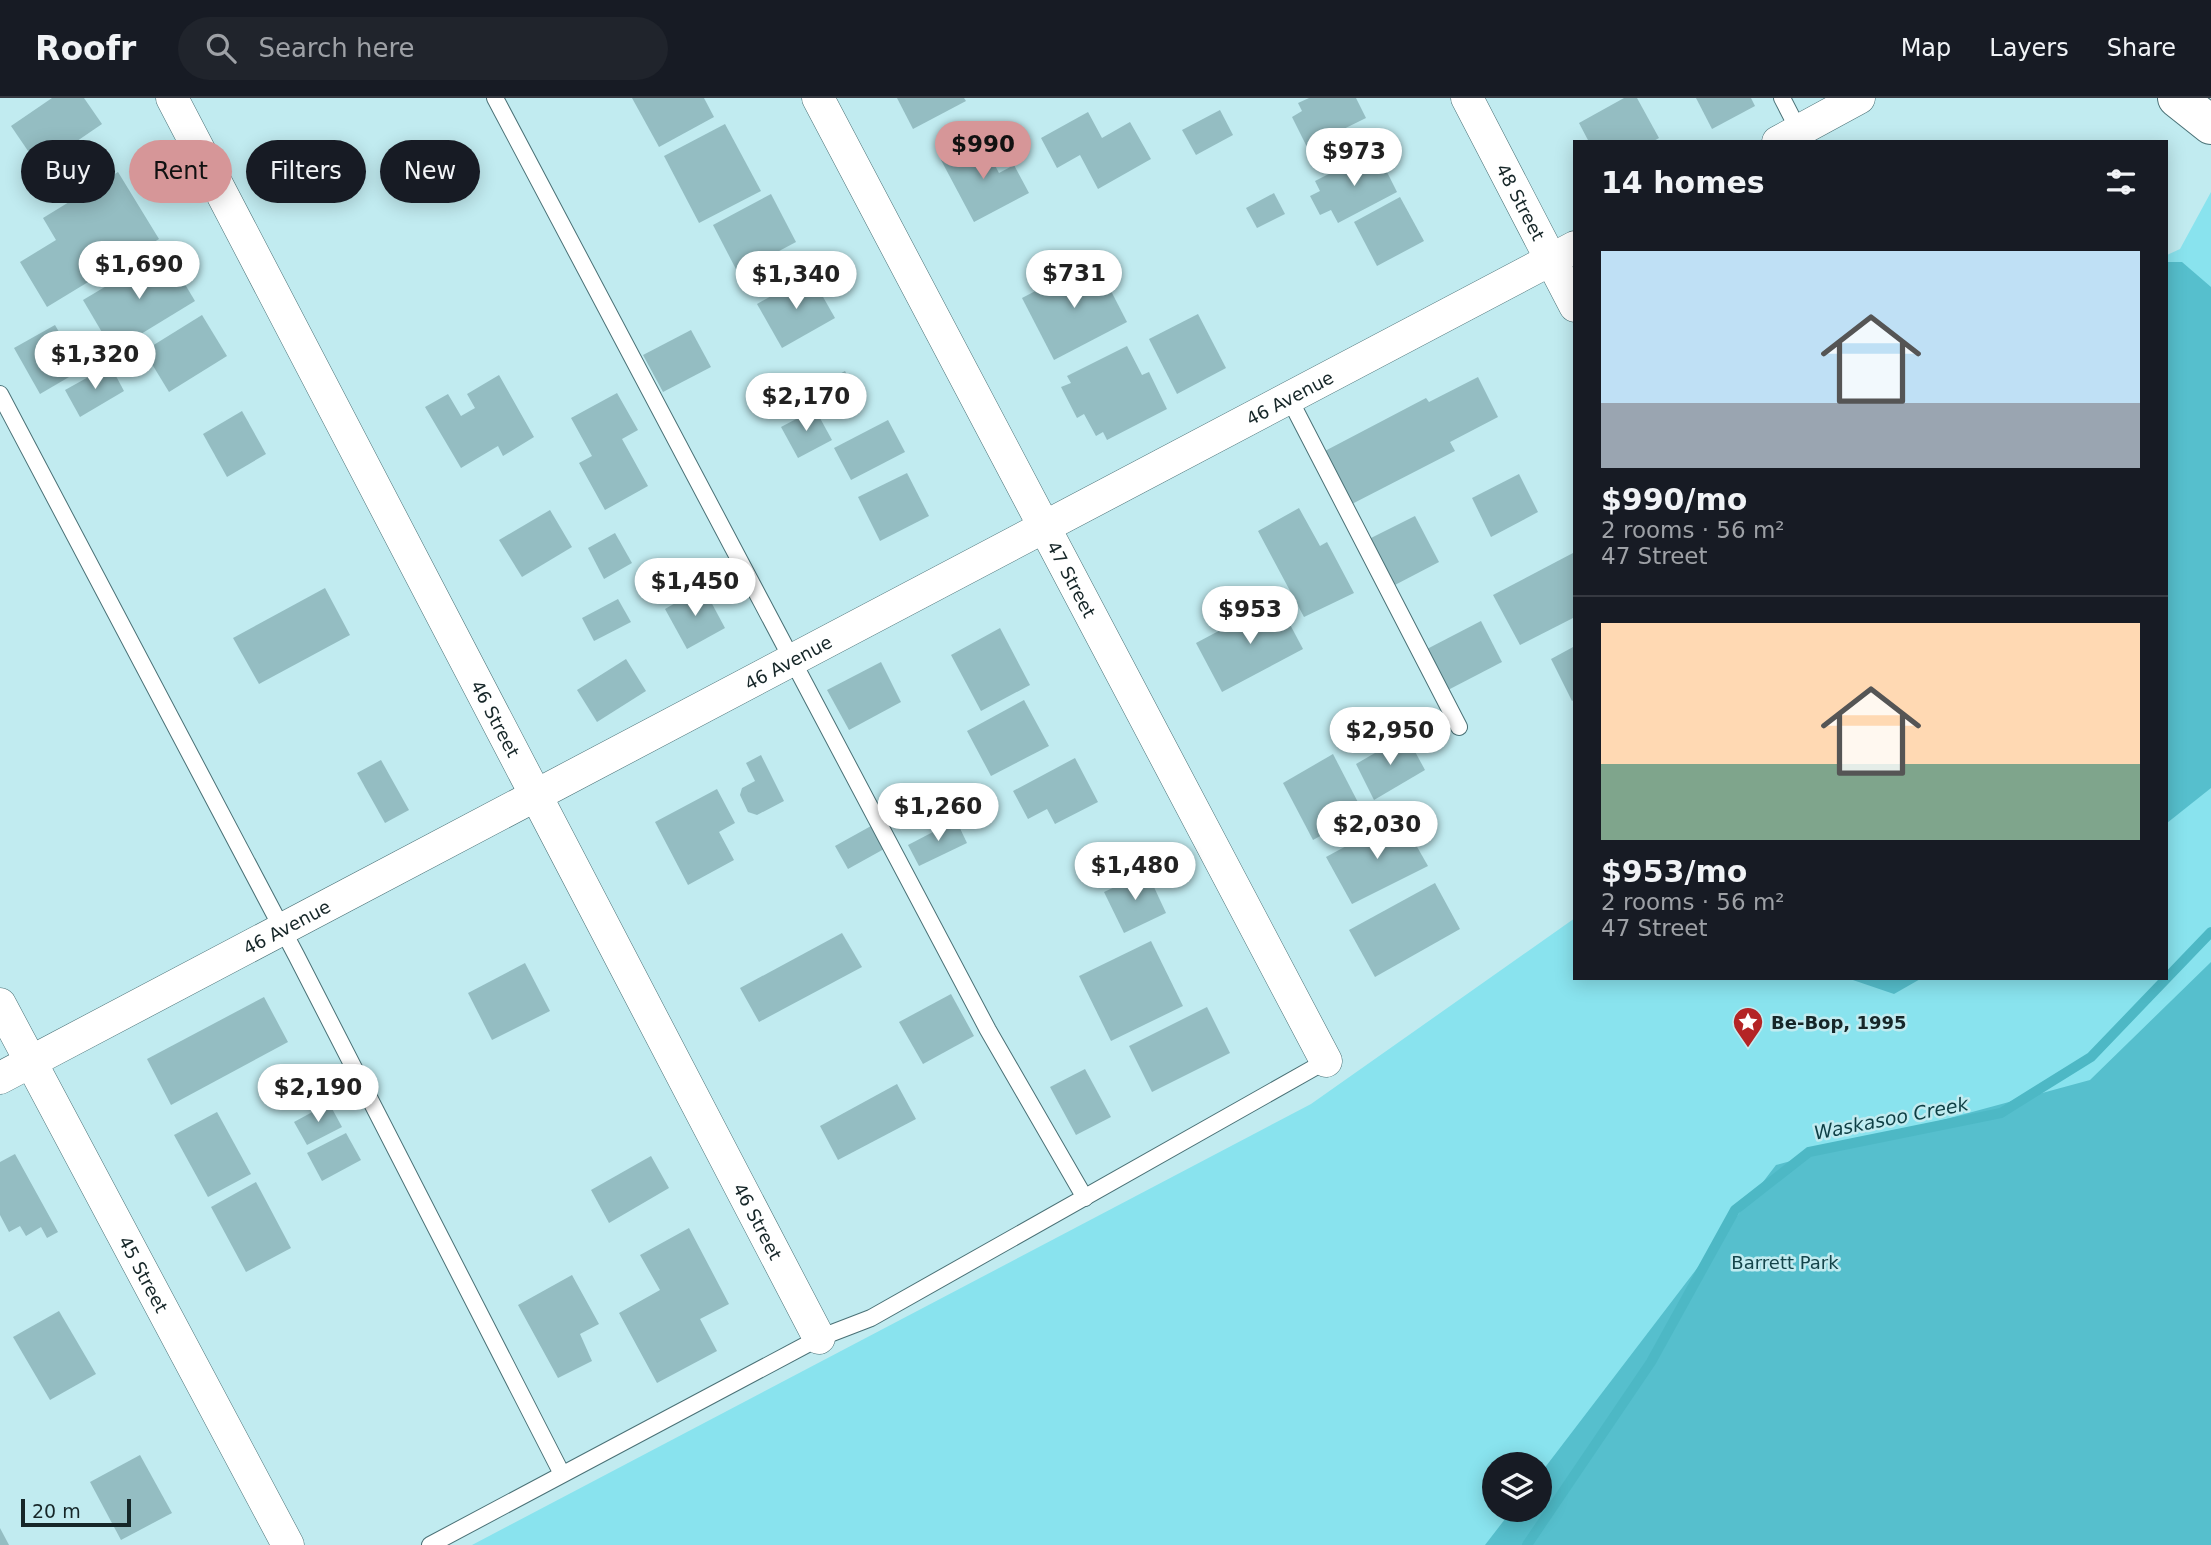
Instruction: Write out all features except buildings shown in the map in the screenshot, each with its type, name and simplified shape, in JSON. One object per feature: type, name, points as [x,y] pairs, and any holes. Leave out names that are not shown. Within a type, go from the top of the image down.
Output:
[{"type":"main road","points":[[2177,98],[2211,125]]},
{"type":"street","name":"46 Street","points":[[172,98],[820,1338]]},
{"type":"street","name":"47 Street","points":[[818,98],[1326,1062]]},
{"type":"street","name":"48 Street","points":[[1467,98],[1563,254],[1573,297]]},
{"type":"street","points":[[1788,136],[1859,98]]},
{"type":"street","name":"46 Avenue","points":[[0,1078],[1563,254]]},
{"type":"street","name":"45 Street","points":[[0,1004],[288,1545]]},
{"type":"lane","points":[[495,98],[988,1030],[1085,1198]]},
{"type":"lane","points":[[1782,98],[1788,136]]},
{"type":"lane","points":[[0,394],[282,930],[562,1474]]},
{"type":"lane","points":[[1289,398],[1459,727]]},
{"type":"lane","points":[[429,1545],[820,1338],[871,1318],[1326,1062]]},
{"type":"green space","name":"Barrett Park","points":[[2211,192],[2211,1545],[472,1545],[1311,1104],[1573,919],[1573,980],[2168,980],[2168,255],[2180,249]]},
{"type":"green space","points":[[2168,262],[2182,262],[2211,287],[2211,788],[2168,822]]},
{"type":"green space","points":[[2211,962],[2211,1545],[1485,1545],[1503,1522],[1552,1522],[1552,1458],[1776,1165],[2090,1080]]},
{"type":"green space","points":[[1853,980],[1918,980],[1894,994]]},
{"type":"waterway","name":"Waskasoo Creek","points":[[2168,977],[2211,932]]},
{"type":"waterway","name":"Waskasoo Creek","points":[[1527,1545],[1651,1362],[1735,1210],[1809,1152],[2001,1113],[2091,1057],[2165,980]]},
{"type":"place","name":"Be-Bop, 1995","points":[[1748,1049]]}]
